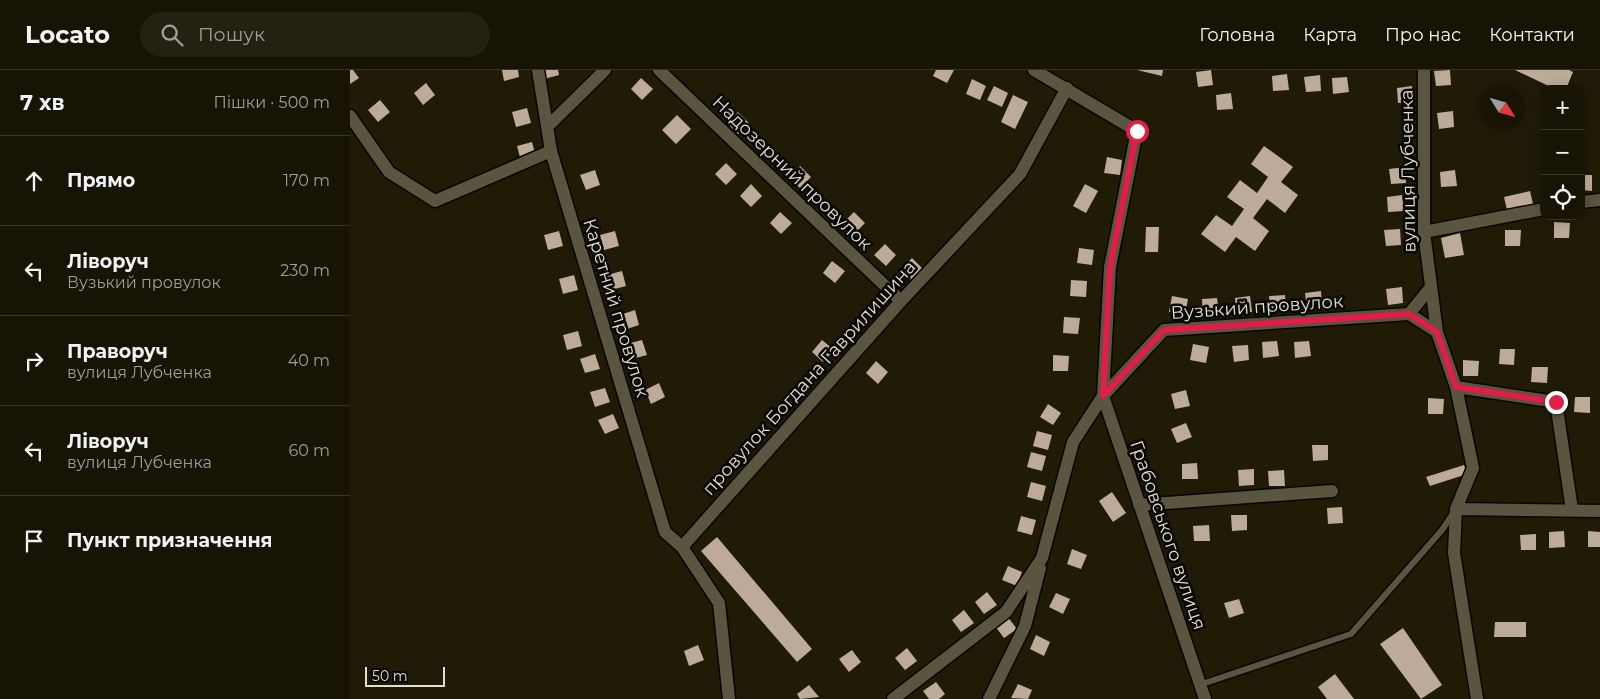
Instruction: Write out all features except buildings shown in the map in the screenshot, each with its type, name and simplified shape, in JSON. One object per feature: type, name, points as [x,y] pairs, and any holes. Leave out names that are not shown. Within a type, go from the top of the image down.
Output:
[{"type":"street","name":"Каретний провулок","points":[[538,70],[551,151],[665,532],[682,546],[719,603],[729,699]]},
{"type":"street","points":[[547,127],[605,70]]},
{"type":"street","name":"Надозерний провулок","points":[[659,70],[901,301]]},
{"type":"street","points":[[1034,70],[1050,73],[1067,88],[1137,131],[1110,267],[1103,396]]},
{"type":"street","name":"вулиця Лубченка","points":[[1424,70],[1424,232],[1437,332],[1456,387],[1473,468],[1456,509],[1454,553],[1478,699]]},
{"type":"street","name":"провулок Богдана Гаврилишина","points":[[682,546],[901,301],[1020,174],[1067,88]]},
{"type":"street","points":[[350,116],[389,172],[435,201],[551,151]]},
{"type":"street","points":[[1585,202],[1600,200]]},
{"type":"street","points":[[1424,232],[1540,210]]},
{"type":"street","points":[[1431,287],[1409,314],[1437,332]]},
{"type":"street","name":"Вузький провулок","points":[[989,699],[1025,626],[1073,442],[1103,396],[1164,330],[1409,314]]},
{"type":"street","points":[[1456,387],[1556,402],[1572,510]]},
{"type":"street","name":"Грабовського вулиця","points":[[1103,396],[1202,684],[1205,699]]},
{"type":"street","points":[[1139,505],[1332,492]]},
{"type":"street","points":[[1456,509],[1600,511]]},
{"type":"street","points":[[893,699],[1006,612],[1042,558]]},
{"type":"lane","points":[[1202,684],[1351,634],[1442,530],[1456,509]]},
{"type":"route","points":[[1137,131],[1110,267],[1103,396],[1164,330],[1409,314],[1437,332],[1456,387],[1556,402]]}]
